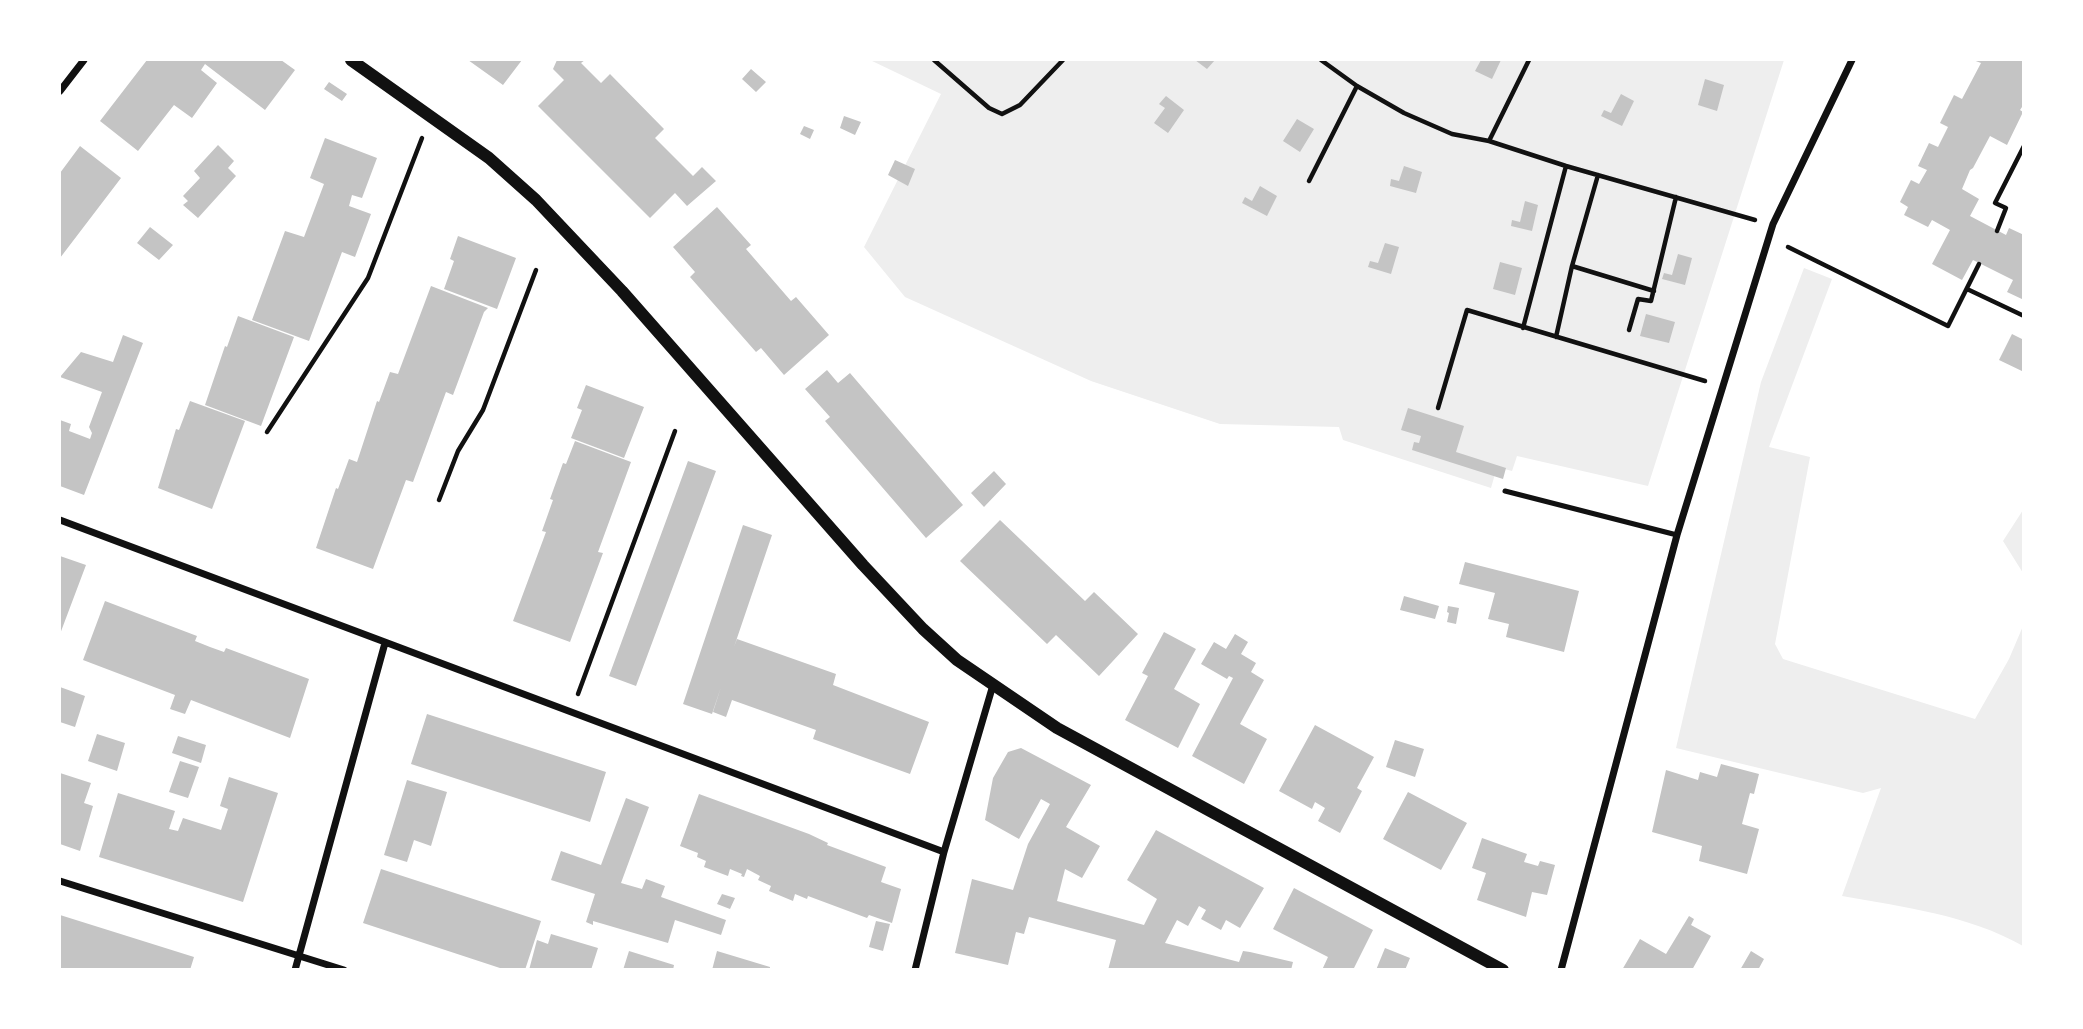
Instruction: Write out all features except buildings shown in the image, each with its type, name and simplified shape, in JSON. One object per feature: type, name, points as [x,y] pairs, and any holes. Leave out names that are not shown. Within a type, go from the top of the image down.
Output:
[{"type":"street","points":[[60,91],[84,60]]},
{"type":"street","points":[[351,60],[431,114],[489,158],[536,200],[622,291],[889,593],[957,660],[1057,728],[1503,970]]},
{"type":"street","points":[[1561,970],[1677,535],[1773,224],[1852,60]]},
{"type":"street","points":[[60,520],[944,852]]},
{"type":"street","points":[[295,970],[384,643]]},
{"type":"street","points":[[915,970],[944,852],[993,685]]},
{"type":"street","points":[[60,880],[344,970]]},
{"type":"lane","points":[[1505,491],[1677,535]]},
{"type":"path","points":[[934,60],[989,108],[1002,114],[1020,105],[1063,60]]},
{"type":"path","points":[[1321,60],[1357,86],[1404,113],[1452,134],[1489,141],[1721,212],[1773,224]]},
{"type":"path","points":[[1489,141],[1529,60]]},
{"type":"path","points":[[1309,181],[1357,86]]},
{"type":"path","points":[[267,432],[368,278],[431,114]]},
{"type":"path","points":[[1997,230],[2006,208],[1995,203],[2024,146]]},
{"type":"path","points":[[1523,328],[1566,166]]},
{"type":"path","points":[[1556,337],[1598,175]]},
{"type":"path","points":[[1629,330],[1638,299],[1651,301],[1676,197]]},
{"type":"path","points":[[1769,237],[1948,326],[1979,264]]},
{"type":"path","points":[[1572,267],[1654,290]]},
{"type":"path","points":[[439,500],[458,451],[483,410],[536,270]]},
{"type":"path","points":[[1967,289],[2024,316]]},
{"type":"path","points":[[1438,408],[1467,310],[1722,387]]},
{"type":"path","points":[[572,711],[675,431]]},
{"type":"shaded area","points":[[870,60],[1784,60],[1648,486],[1517,456],[1512,471],[1497,467],[1491,488],[1343,440],[1339,427],[1220,424],[1091,381],[905,297],[864,247],[941,94]]},
{"type":"shaded area","points":[[1804,268],[1832,279],[1769,447],[1810,457],[1775,644],[1783,659],[1975,719],[2009,659],[2023,626],[2023,946],[2002,935],[1958,919],[1842,896],[1881,788],[1863,793],[1676,748],[1761,382]]},
{"type":"shaded area","points":[[2023,510],[2023,573],[2003,541]]}]
